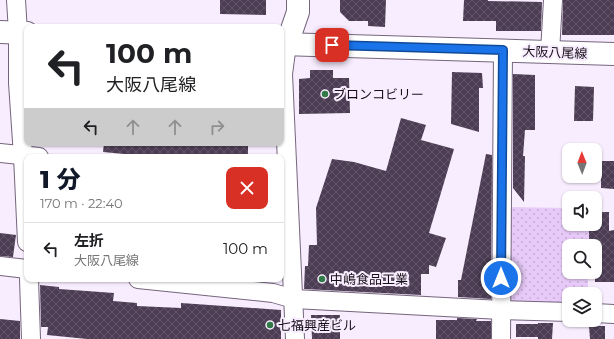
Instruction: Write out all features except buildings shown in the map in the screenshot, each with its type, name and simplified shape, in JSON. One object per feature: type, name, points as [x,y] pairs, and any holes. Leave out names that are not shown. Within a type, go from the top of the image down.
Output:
[{"type":"main road","points":[[284,44],[287,0]]},
{"type":"main road","points":[[284,44],[298,12],[298,0]]},
{"type":"main road","name":"大阪八尾線","points":[[284,44],[614,54]]},
{"type":"street","points":[[16,0],[15,32],[18,83],[24,117]]},
{"type":"street","points":[[550,52],[553,0]]},
{"type":"street","points":[[501,339],[503,50]]},
{"type":"street","points":[[0,154],[24,156]]},
{"type":"street","points":[[284,178],[294,299],[295,339]]},
{"type":"street","points":[[0,266],[24,269]]},
{"type":"street","points":[[29,282],[31,339]]},
{"type":"street","points":[[165,282],[273,294],[294,299],[562,312]]},
{"type":"street","points":[[602,313],[614,314]]},
{"type":"shaded area","points":[[509,207],[562,208],[562,231],[589,231],[589,239],[562,239],[562,279],[588,279],[588,287],[562,287],[562,307],[513,306],[507,296]]},
{"type":"place","name":"ブロンコビリー","points":[[325,94]]},
{"type":"place","name":"中嶋食品工業","points":[[322,279]]},
{"type":"place","name":"七福興産ビル","points":[[270,325]]},
{"type":"route","points":[[332,45],[503,50],[501,278]]}]
